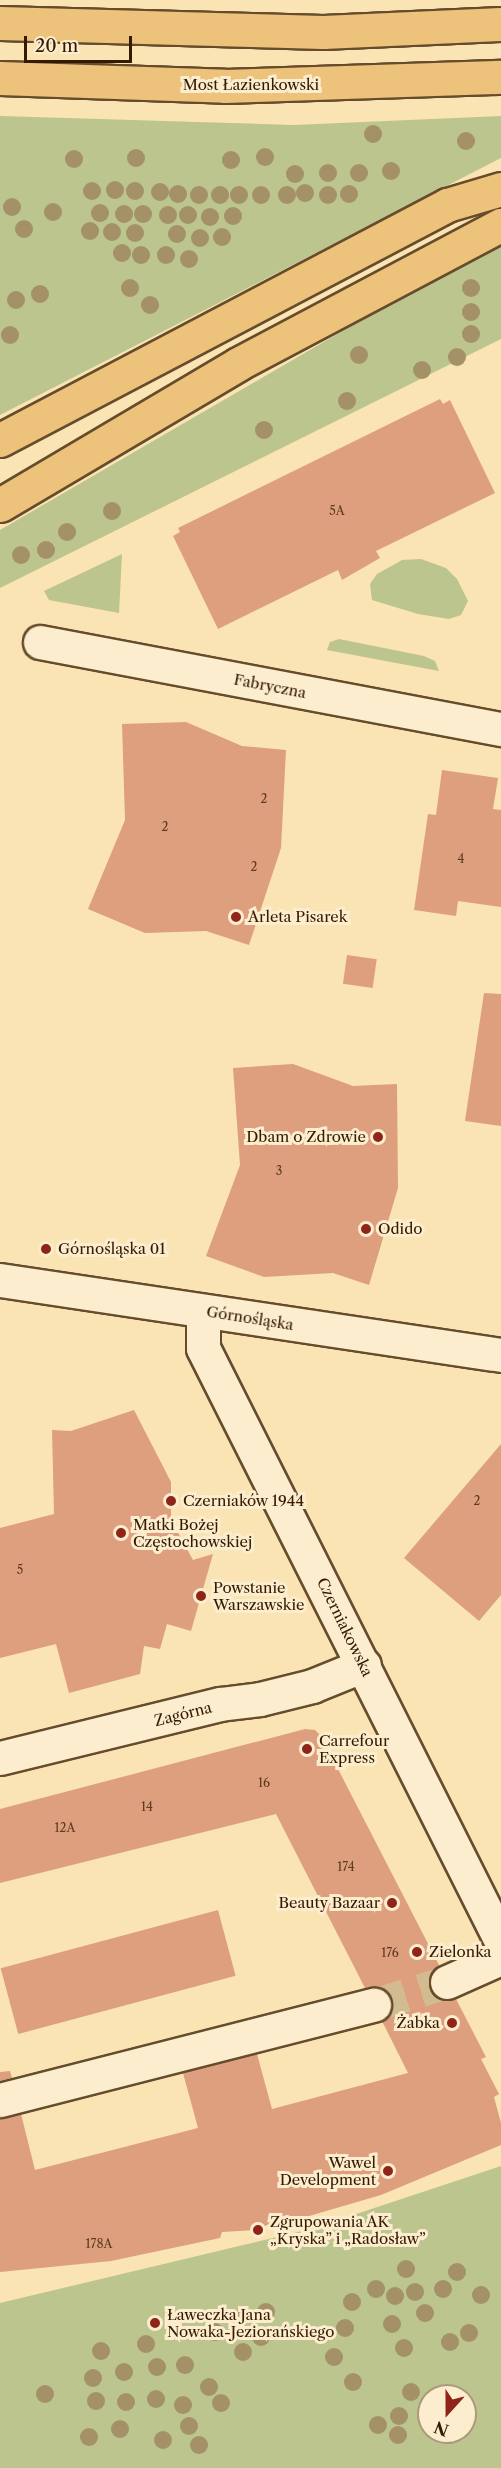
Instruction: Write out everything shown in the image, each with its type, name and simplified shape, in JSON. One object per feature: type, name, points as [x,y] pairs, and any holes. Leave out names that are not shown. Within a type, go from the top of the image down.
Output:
[{"type":"main road","points":[[0,23],[300,32],[501,24]]},
{"type":"main road","name":"Most Łazienkowski","points":[[0,78],[225,86],[501,77]]},
{"type":"main road","points":[[0,440],[447,205],[501,189]]},
{"type":"main road","points":[[0,505],[238,364],[501,225]]},
{"type":"street","name":"Fabryczna","points":[[40,642],[501,729]]},
{"type":"street","name":"Górnośląska","points":[[0,1280],[501,1355]]},
{"type":"street","name":"Czerniakowska","points":[[203,1311],[203,1348],[501,1941]]},
{"type":"street","name":"Zagórna","points":[[0,1758],[220,1704],[260,1699],[312,1686],[364,1665]]},
{"type":"street","points":[[447,1982],[501,1959]]},
{"type":"street","points":[[0,2100],[374,2005]]},
{"type":"green space","points":[[0,116],[294,125],[501,116],[501,158],[0,415]]},
{"type":"green space","points":[[501,246],[501,339],[0,588],[0,530],[377,311]]},
{"type":"green space","points":[[122,554],[119,613],[49,600],[44,591]]},
{"type":"green space","points":[[421,559],[446,568],[457,579],[468,601],[461,615],[449,619],[418,614],[372,600],[370,584],[377,574],[402,560]]},
{"type":"green space","points":[[339,639],[424,656],[435,661],[439,671],[327,650],[330,642]]},
{"type":"green space","points":[[501,2166],[501,2468],[0,2468],[0,2303],[311,2229]]},
{"type":"building","points":[[440,399],[443,404],[450,400],[495,493],[376,551],[380,558],[342,580],[338,570],[218,629],[173,536],[180,532],[178,528]]},
{"type":"building","points":[[186,722],[242,746],[286,750],[281,848],[249,945],[206,931],[145,933],[88,909],[125,820],[122,724]]},
{"type":"building","points":[[442,770],[498,778],[493,809],[501,810],[501,907],[458,901],[456,916],[414,910],[428,814],[436,815]]},
{"type":"building","points":[[347,955],[377,959],[373,988],[343,984]]},
{"type":"building","points":[[484,993],[501,994],[501,1126],[465,1121]]},
{"type":"building","points":[[293,1064],[353,1086],[397,1084],[398,1188],[369,1285],[333,1273],[264,1277],[206,1256],[240,1165],[233,1068]]},
{"type":"building","points":[[134,1410],[171,1482],[171,1520],[193,1560],[213,1554],[191,1631],[167,1624],[160,1649],[144,1646],[140,1674],[69,1693],[56,1644],[0,1658],[0,1528],[54,1514],[52,1430],[71,1431]]},
{"type":"building","points":[[501,1444],[501,1595],[479,1621],[404,1558]]},
{"type":"building","points":[[305,1729],[315,1730],[321,1736],[439,1965],[428,1979],[430,1990],[444,2001],[456,1999],[486,2057],[481,2059],[499,2094],[494,2097],[501,2123],[501,2145],[381,2195],[292,2221],[287,2216],[256,2230],[222,2232],[220,2238],[111,2261],[0,2272],[0,2118],[21,2114],[35,2170],[198,2128],[183,2073],[257,2054],[272,2109],[408,2073],[382,2021],[392,2011],[392,2000],[380,1987],[365,1988],[276,1814],[0,1883],[0,1809]]},
{"type":"building","points":[[218,1910],[236,1976],[18,2034],[1,1968]]},
{"type":"building","points":[[10,2071],[12,2078],[0,2081],[0,2072]]},
{"type":"tunnel","points":[[374,2005],[447,1982]]},
{"type":"place","name":"Arleta Pisarek","points":[[236,917]]},
{"type":"place","name":"Dbam o Zdrowie","points":[[378,1137]]},
{"type":"place","name":"Odido","points":[[366,1229]]},
{"type":"place","name":"Górnośląska 01","points":[[46,1249]]},
{"type":"place","name":"Czerniaków 1944","points":[[171,1501]]},
{"type":"place","name":"Matki Bożej Częstochowskiej","points":[[121,1533]]},
{"type":"place","name":"Powstanie Warszawskie","points":[[201,1596]]},
{"type":"place","name":"Carrefour Express","points":[[307,1749]]},
{"type":"place","name":"Beauty Bazaar","points":[[392,1903]]},
{"type":"place","name":"Zielonka","points":[[417,1952]]},
{"type":"place","name":"Żabka","points":[[452,2023]]},
{"type":"place","name":"Wawel Development","points":[[388,2171]]},
{"type":"place","name":"Zgrupowania AK „Kryska” i „Radosław”","points":[[258,2230]]},
{"type":"place","name":"Ławeczka Jana Nowaka-Jeziorańskiego","points":[[155,2323]]}]
